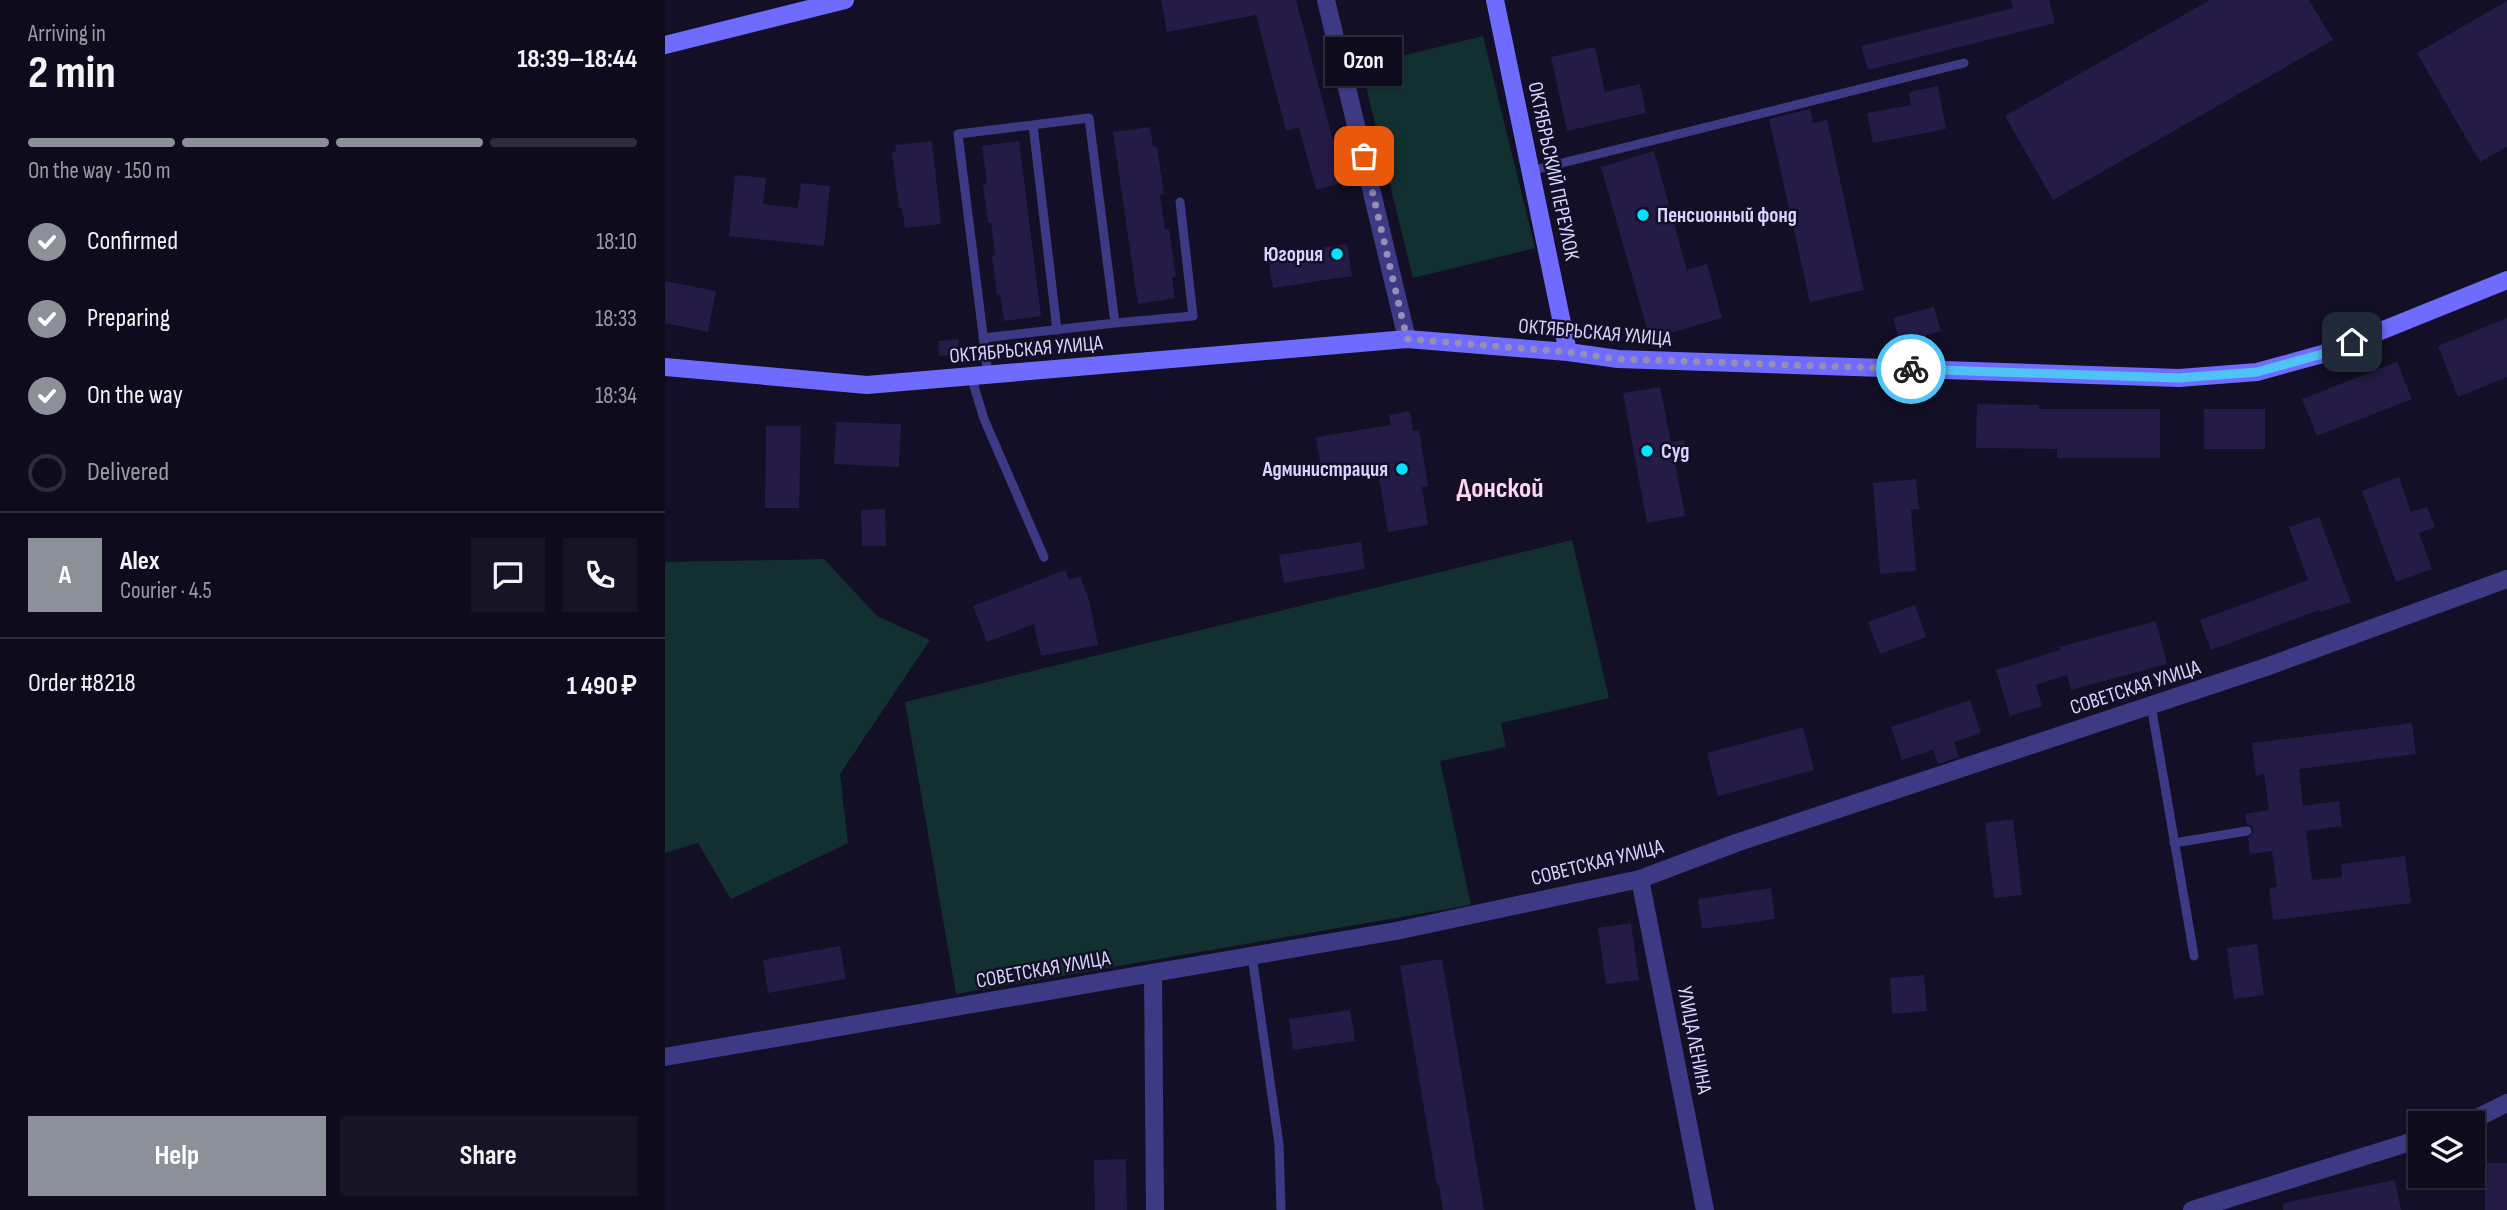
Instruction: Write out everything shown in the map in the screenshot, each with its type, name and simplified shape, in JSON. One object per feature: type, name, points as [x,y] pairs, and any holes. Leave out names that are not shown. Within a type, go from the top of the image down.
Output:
[{"type":"main road","points":[[665,45],[845,0]]},
{"type":"main road","name":"ОКТЯБРЬСКИЙ ПЕРЕУЛОК","points":[[1495,0],[1568,352]]},
{"type":"main road","name":"ОКТЯБРЬСКАЯ УЛИЦА","points":[[665,367],[867,385],[1407,339],[1568,352],[1618,359],[2179,378],[2257,372],[2326,353],[2507,280]]},
{"type":"street","points":[[1326,0],[1407,339]]},
{"type":"street","name":"СОВЕТСКАЯ УЛИЦА","points":[[665,1057],[1396,931],[1640,879],[1736,844],[2266,667],[2507,579]]},
{"type":"street","name":"УЛИЦА ЛЕНИНА","points":[[1640,879],[1705,1210]]},
{"type":"street","points":[[1153,974],[1155,1210]]},
{"type":"street","points":[[2485,1114],[2507,1103]]},
{"type":"street","points":[[2192,1210],[2408,1143]]},
{"type":"lane","points":[[1530,171],[1964,63]]},
{"type":"lane","points":[[1044,557],[984,419],[980,375],[983,338],[958,134],[1089,118],[1115,323]]},
{"type":"lane","points":[[1033,125],[1057,330]]},
{"type":"lane","points":[[983,338],[1193,316],[1180,202]]},
{"type":"lane","points":[[2151,705],[2194,956]]},
{"type":"lane","points":[[2174,843],[2248,831]]},
{"type":"lane","points":[[1252,956],[1279,1144],[1281,1210]]},
{"type":"green space","points":[[1483,36],[1535,248],[1413,278],[1361,66]]},
{"type":"green space","points":[[1572,540],[1609,698],[1501,723],[1506,747],[1440,761],[1471,905],[956,994],[905,702]]},
{"type":"green space","points":[[824,559],[877,616],[930,640],[840,774],[848,843],[731,899],[698,843],[665,853],[665,562]]},
{"type":"building","points":[[1161,0],[1296,0],[1344,182],[1316,190],[1299,127],[1286,131],[1256,15],[1167,32]]},
{"type":"building","points":[[2011,0],[2049,0],[2055,23],[1868,70],[1861,46],[2013,8]]},
{"type":"building","points":[[2210,0],[2309,0],[2333,40],[2053,200],[2005,116]]},
{"type":"building","points":[[2507,1],[2507,147],[2480,162],[2417,53]]},
{"type":"building","points":[[1595,47],[1605,92],[1640,84],[1646,113],[1567,131],[1551,57]]},
{"type":"building","points":[[1938,86],[1946,129],[1873,143],[1867,113],[1911,105],[1909,92]]},
{"type":"building","points":[[1810,109],[1813,123],[1827,120],[1864,290],[1810,302],[1769,119]]},
{"type":"building","points":[[1150,127],[1153,147],[1157,147],[1164,194],[1160,195],[1165,229],[1169,229],[1176,277],[1172,277],[1175,298],[1138,304],[1113,132]]},
{"type":"building","points":[[932,141],[941,224],[905,228],[902,208],[899,208],[892,152],[896,152],[895,145]]},
{"type":"building","points":[[1019,141],[1041,316],[1004,321],[1000,294],[997,295],[992,256],[995,255],[983,184],[987,184],[982,146]]},
{"type":"building","name":"Пенсионный фонд","points":[[1654,151],[1687,270],[1707,264],[1722,318],[1650,339],[1601,167]]},
{"type":"building","points":[[735,175],[766,178],[763,204],[798,208],[801,183],[830,186],[824,246],[729,236]]},
{"type":"building","points":[[1347,244],[1352,276],[1273,288],[1268,256]]},
{"type":"building","points":[[665,281],[716,291],[708,332],[665,323]]},
{"type":"building","points":[[1934,307],[1941,331],[1900,342],[1893,318]]},
{"type":"building","points":[[2507,318],[2507,377],[2458,397],[2438,346]]},
{"type":"building","points":[[958,339],[960,354],[939,356],[938,341]]},
{"type":"building","points":[[2397,362],[2412,399],[2317,436],[2302,399]]},
{"type":"building","points":[[1660,387],[1671,443],[1684,440],[1688,460],[1675,462],[1685,516],[1647,523],[1623,393]]},
{"type":"building","points":[[1977,404],[2039,405],[2039,409],[2160,409],[2160,458],[2057,458],[2057,449],[1976,448]]},
{"type":"building","points":[[2204,409],[2265,409],[2265,449],[2204,449]]},
{"type":"building","name":"Администрация","points":[[1410,411],[1413,431],[1419,430],[1428,486],[1422,487],[1428,525],[1388,532],[1377,465],[1322,474],[1316,437],[1391,425],[1389,415]]},
{"type":"building","points":[[836,422],[901,424],[899,467],[834,464]]},
{"type":"building","points":[[766,426],[801,426],[799,508],[765,508]]},
{"type":"building","points":[[2399,477],[2411,512],[2427,507],[2435,527],[2419,533],[2432,569],[2396,582],[2362,491]]},
{"type":"building","points":[[1916,479],[1919,509],[1911,510],[1916,571],[1880,574],[1873,483]]},
{"type":"building","points":[[885,509],[886,546],[862,546],[861,510]]},
{"type":"building","points":[[2319,517],[2351,602],[2320,612],[2319,610],[2211,650],[2200,620],[2308,580],[2289,527]]},
{"type":"building","points":[[1361,542],[1365,569],[1284,583],[1279,555]]},
{"type":"building","points":[[1065,570],[1069,580],[1080,576],[1089,600],[1098,645],[1041,656],[1034,624],[987,642],[973,606]]},
{"type":"building","points":[[1915,605],[1926,637],[1880,654],[1868,622]]},
{"type":"building","points":[[2156,621],[2167,664],[2071,690],[2067,675],[2036,685],[2042,706],[2010,716],[1996,670],[2060,650],[2059,647]]},
{"type":"building","points":[[1970,700],[1981,733],[1954,742],[1959,757],[1938,764],[1933,750],[1902,760],[1891,727]]},
{"type":"building","points":[[2412,723],[2416,754],[2299,769],[2303,806],[2339,801],[2342,826],[2306,831],[2312,880],[2342,877],[2341,864],[2405,856],[2411,903],[2273,920],[2269,888],[2277,887],[2272,851],[2250,854],[2248,838],[2254,831],[2252,826],[2247,824],[2245,814],[2269,810],[2264,774],[2256,776],[2252,743]]},
{"type":"building","points":[[1803,727],[1814,770],[1718,796],[1707,753]]},
{"type":"building","points":[[2013,819],[2022,895],[1994,898],[1985,823]]},
{"type":"building","points":[[1771,888],[1775,919],[1702,929],[1698,899]]},
{"type":"building","points":[[1631,923],[1639,980],[1606,984],[1598,928]]},
{"type":"building","points":[[2257,944],[2264,995],[2234,999],[2227,948]]},
{"type":"building","points":[[840,946],[846,979],[768,993],[763,960]]},
{"type":"building","points":[[1442,959],[1484,1210],[1443,1210],[1400,966]]},
{"type":"building","points":[[1924,975],[1927,1011],[1892,1014],[1890,978]]},
{"type":"building","points":[[1350,1010],[1355,1041],[1293,1050],[1289,1019]]},
{"type":"building","points":[[1126,1159],[1127,1210],[1095,1210],[1094,1160]]},
{"type":"building","points":[[2485,1163],[2507,1163],[2507,1210],[2485,1210]]},
{"type":"building","points":[[2395,1180],[2401,1210],[2283,1210],[2283,1203]]},
{"type":"way so far","points":[[1364,156],[1407,339],[1568,352],[1618,359],[1911,369]]},
{"type":"place","name":"Ozon","points":[[1364,156]]},
{"type":"place","name":"Пенсионный фонд","points":[[1643,215]]},
{"type":"place","name":"Югория","points":[[1337,254]]},
{"type":"place","name":"Суд","points":[[1647,451]]},
{"type":"place","name":"Администрация","points":[[1402,469]]},
{"type":"district","name":"Донской","points":[[1500,487]]},
{"type":"route","points":[[1911,369],[2179,378],[2257,372],[2326,353],[2352,342]]}]
